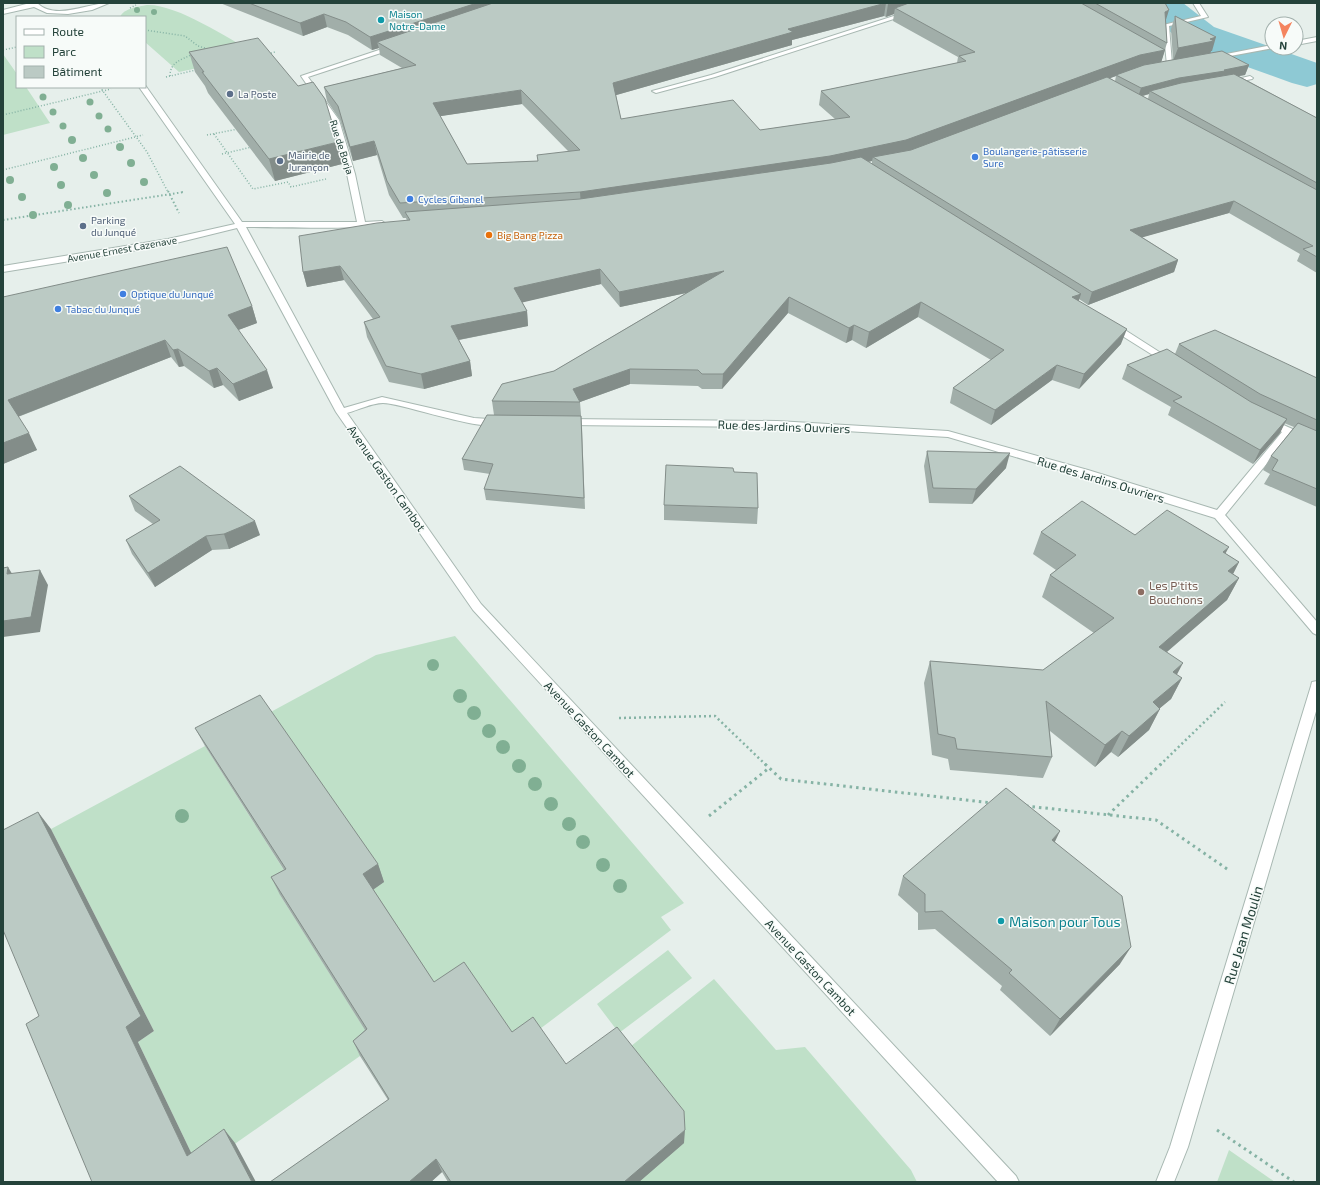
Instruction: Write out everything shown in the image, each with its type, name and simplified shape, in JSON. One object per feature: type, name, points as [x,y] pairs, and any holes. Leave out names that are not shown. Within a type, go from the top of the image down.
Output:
[{"type":"street","points":[[3,12],[34,4],[38,8],[58,12],[83,10],[106,3]]},
{"type":"street","points":[[656,91],[713,76],[940,3]]},
{"type":"street","points":[[1167,63],[1166,25],[1205,17],[1196,3]]},
{"type":"street","points":[[83,10],[88,16]]},
{"type":"street","points":[[1304,41],[1317,39]]},
{"type":"street","name":"Rue de Borja","points":[[362,225],[351,174],[335,120],[304,76],[399,45]]},
{"type":"street","points":[[1206,58],[1264,48]]},
{"type":"street","points":[[1220,83],[1250,78]]},
{"type":"street","name":"Avenue Gaston Cambot","points":[[144,88],[240,225],[341,412],[477,607],[1010,1182]]},
{"type":"street","name":"Avenue Ernest Cazenave","points":[[3,268],[168,242],[240,225],[362,225],[390,223]]},
{"type":"street","points":[[1102,319],[1176,366]]},
{"type":"street","points":[[341,412],[382,400],[474,421],[514,422]]},
{"type":"street","points":[[1262,418],[1317,444]]},
{"type":"street","name":"Rue des Jardins Ouvriers","points":[[554,422],[777,424],[948,434],[1084,473],[1219,515]]},
{"type":"street","points":[[1288,431],[1219,515],[1317,630]]},
{"type":"street","name":"Rue Jean Moulin","points":[[1165,1182],[1180,1147],[1317,686]]},
{"type":"path","points":[[146,30],[184,36],[202,48],[214,49]]},
{"type":"path","points":[[3,50],[16,47]]},
{"type":"path","points":[[170,76],[170,68],[174,63],[202,48]]},
{"type":"path","points":[[263,55],[275,52]]},
{"type":"path","points":[[166,77],[200,70]]},
{"type":"path","points":[[101,88],[147,152],[182,218]]},
{"type":"path","points":[[3,115],[111,89]]},
{"type":"path","points":[[181,141],[245,127]]},
{"type":"path","points":[[214,134],[253,189],[288,182],[291,187],[327,179]]},
{"type":"path","points":[[3,170],[143,135]]},
{"type":"path","points":[[194,160],[257,146]]},
{"type":"path","points":[[3,220],[185,192]]},
{"type":"path","points":[[1108,815],[1225,702]]},
{"type":"path","points":[[580,719],[716,716],[781,779],[999,803]]},
{"type":"path","points":[[687,834],[769,768]]},
{"type":"path","points":[[1022,806],[1156,820],[1257,890]]},
{"type":"path","points":[[1190,1111],[1294,1182]]},
{"type":"green space","points":[[147,5],[160,6],[174,10],[204,24],[259,55],[179,72],[146,43],[146,16],[121,16],[128,10]]},
{"type":"green space","points":[[3,54],[16,73],[16,88],[27,88],[50,123],[3,135]]},
{"type":"green space","points":[[455,636],[684,903],[661,917],[671,930],[516,1047],[440,998],[370,892],[384,881],[267,714],[376,655]]},
{"type":"green space","points":[[205,746],[294,886],[280,895],[374,1044],[360,1056],[199,1169],[138,1042],[154,1031],[51,829]]},
{"type":"green space","points":[[668,950],[692,978],[619,1033],[597,1004]]},
{"type":"green space","points":[[714,979],[776,1050],[805,1047],[911,1170],[917,1182],[639,1182],[625,1051]]},
{"type":"green space","points":[[1229,1150],[1275,1182],[1217,1182]]},
{"type":"building","points":[[249,3],[477,3],[370,37],[346,22],[324,14],[300,23]]},
{"type":"building","points":[[493,3],[886,3],[788,29],[793,32],[613,83],[621,119],[733,100],[760,130],[850,117],[821,91],[966,61],[959,56],[975,52],[895,8],[909,3],[1081,3],[1165,50],[1140,55],[906,140],[830,156],[580,192],[400,203],[387,181],[374,141],[350,147],[338,106],[324,87],[416,65],[377,42]],"holes":[[[521,90],[580,150],[537,155],[538,161],[467,164],[433,103]]]},
{"type":"building","points":[[1095,3],[1165,3],[1169,10],[1165,12],[1167,43]]},
{"type":"building","points":[[1175,16],[1216,37],[1210,39],[1214,41],[1178,48]]},
{"type":"building","points":[[258,38],[298,86],[313,82],[325,99],[338,142],[269,159],[202,72],[204,72],[189,52]]},
{"type":"building","points":[[1222,51],[1249,65],[1224,70],[1225,71],[1179,78],[1141,88],[1116,75],[1144,65]]},
{"type":"building","points":[[1234,74],[1317,118],[1317,183],[1150,91],[1181,83]]},
{"type":"building","points":[[1107,77],[1317,190],[1317,257],[1303,249],[1313,246],[1234,201],[1130,230],[1178,260],[1092,292],[873,157],[911,150]]},
{"type":"building","points":[[861,157],[1081,294],[1072,297],[1127,329],[1084,374],[1057,365],[995,410],[953,388],[1004,350],[921,302],[869,332],[854,325],[849,328],[789,297],[723,374],[702,374],[698,370],[630,369],[573,389],[580,402],[492,401],[502,384],[554,371],[724,271],[619,292],[600,269],[514,288],[527,311],[451,326],[470,361],[421,374],[386,366],[364,322],[380,317],[340,266],[303,272],[299,236],[377,223],[410,220],[405,212],[580,199],[831,163]]},
{"type":"building","points":[[227,247],[252,306],[228,315],[267,370],[233,384],[217,368],[209,371],[178,349],[173,350],[165,340],[8,400],[29,433],[3,443],[3,297]]},
{"type":"building","points":[[1215,330],[1317,378],[1317,420],[1260,394],[1179,344]]},
{"type":"building","points":[[1167,349],[1251,402],[1287,419],[1260,450],[1173,401],[1182,397],[1127,365]]},
{"type":"building","points":[[487,415],[581,416],[584,498],[484,489],[493,464],[462,459]]},
{"type":"building","points":[[1298,423],[1317,431],[1317,489],[1272,470],[1278,460],[1271,456]]},
{"type":"building","points":[[927,451],[1010,453],[976,489],[933,488]]},
{"type":"building","points":[[666,465],[733,468],[734,472],[757,473],[758,508],[664,505]]},
{"type":"building","points":[[180,466],[255,521],[224,534],[206,536],[148,573],[126,540],[160,520],[129,496]]},
{"type":"building","points":[[1082,501],[1135,535],[1167,510],[1229,547],[1223,552],[1239,562],[1228,571],[1239,578],[1159,647],[1183,663],[1173,672],[1182,678],[1153,702],[1160,709],[1129,736],[1122,731],[1105,745],[1046,701],[1052,757],[957,749],[955,738],[938,734],[930,661],[1043,670],[1114,618],[1050,575],[1076,555],[1041,532]]},
{"type":"building","points":[[8,567],[7,574],[40,570],[31,617],[3,621],[3,568]]},
{"type":"building","points":[[260,695],[378,864],[363,874],[434,982],[464,962],[512,1032],[533,1017],[566,1064],[617,1027],[684,1111],[685,1130],[624,1182],[451,1182],[436,1159],[409,1182],[270,1182],[389,1099],[353,1041],[367,1029],[271,877],[286,869],[195,728]]},
{"type":"building","name":"Maison pour Tous","points":[[1006,788],[1060,831],[1052,840],[1122,896],[1131,947],[1060,1019],[1009,973],[1012,970],[942,911],[925,912],[925,894],[903,876]]},
{"type":"building","points":[[38,812],[141,1016],[126,1027],[187,1156],[224,1129],[252,1182],[92,1182],[26,1024],[39,1016],[3,930],[3,830]]},
{"type":"waterway","points":[[1163,3],[1164,7],[1200,36],[1307,74]]},
{"type":"place","name":"Maison Notre-Dame","points":[[381,20]]},
{"type":"place","name":"La Poste","points":[[230,94]]},
{"type":"place","name":"Boulangerie-pâtisserie Sure","points":[[975,157]]},
{"type":"place","name":"Mairie de Jurançon","points":[[280,161]]},
{"type":"place","name":"Cycles Gibanel","points":[[410,199]]},
{"type":"place","name":"Parking du Junqué","points":[[83,226]]},
{"type":"place","name":"Big Bang Pizza","points":[[489,235]]},
{"type":"place","name":"Optique du Junqué","points":[[123,294]]},
{"type":"place","name":"Tabac du Junqué","points":[[58,309]]},
{"type":"place","name":"Les P'tits Bouchons","points":[[1141,592]]},
{"type":"place","name":"Maison pour Tous","points":[[1001,921]]}]
